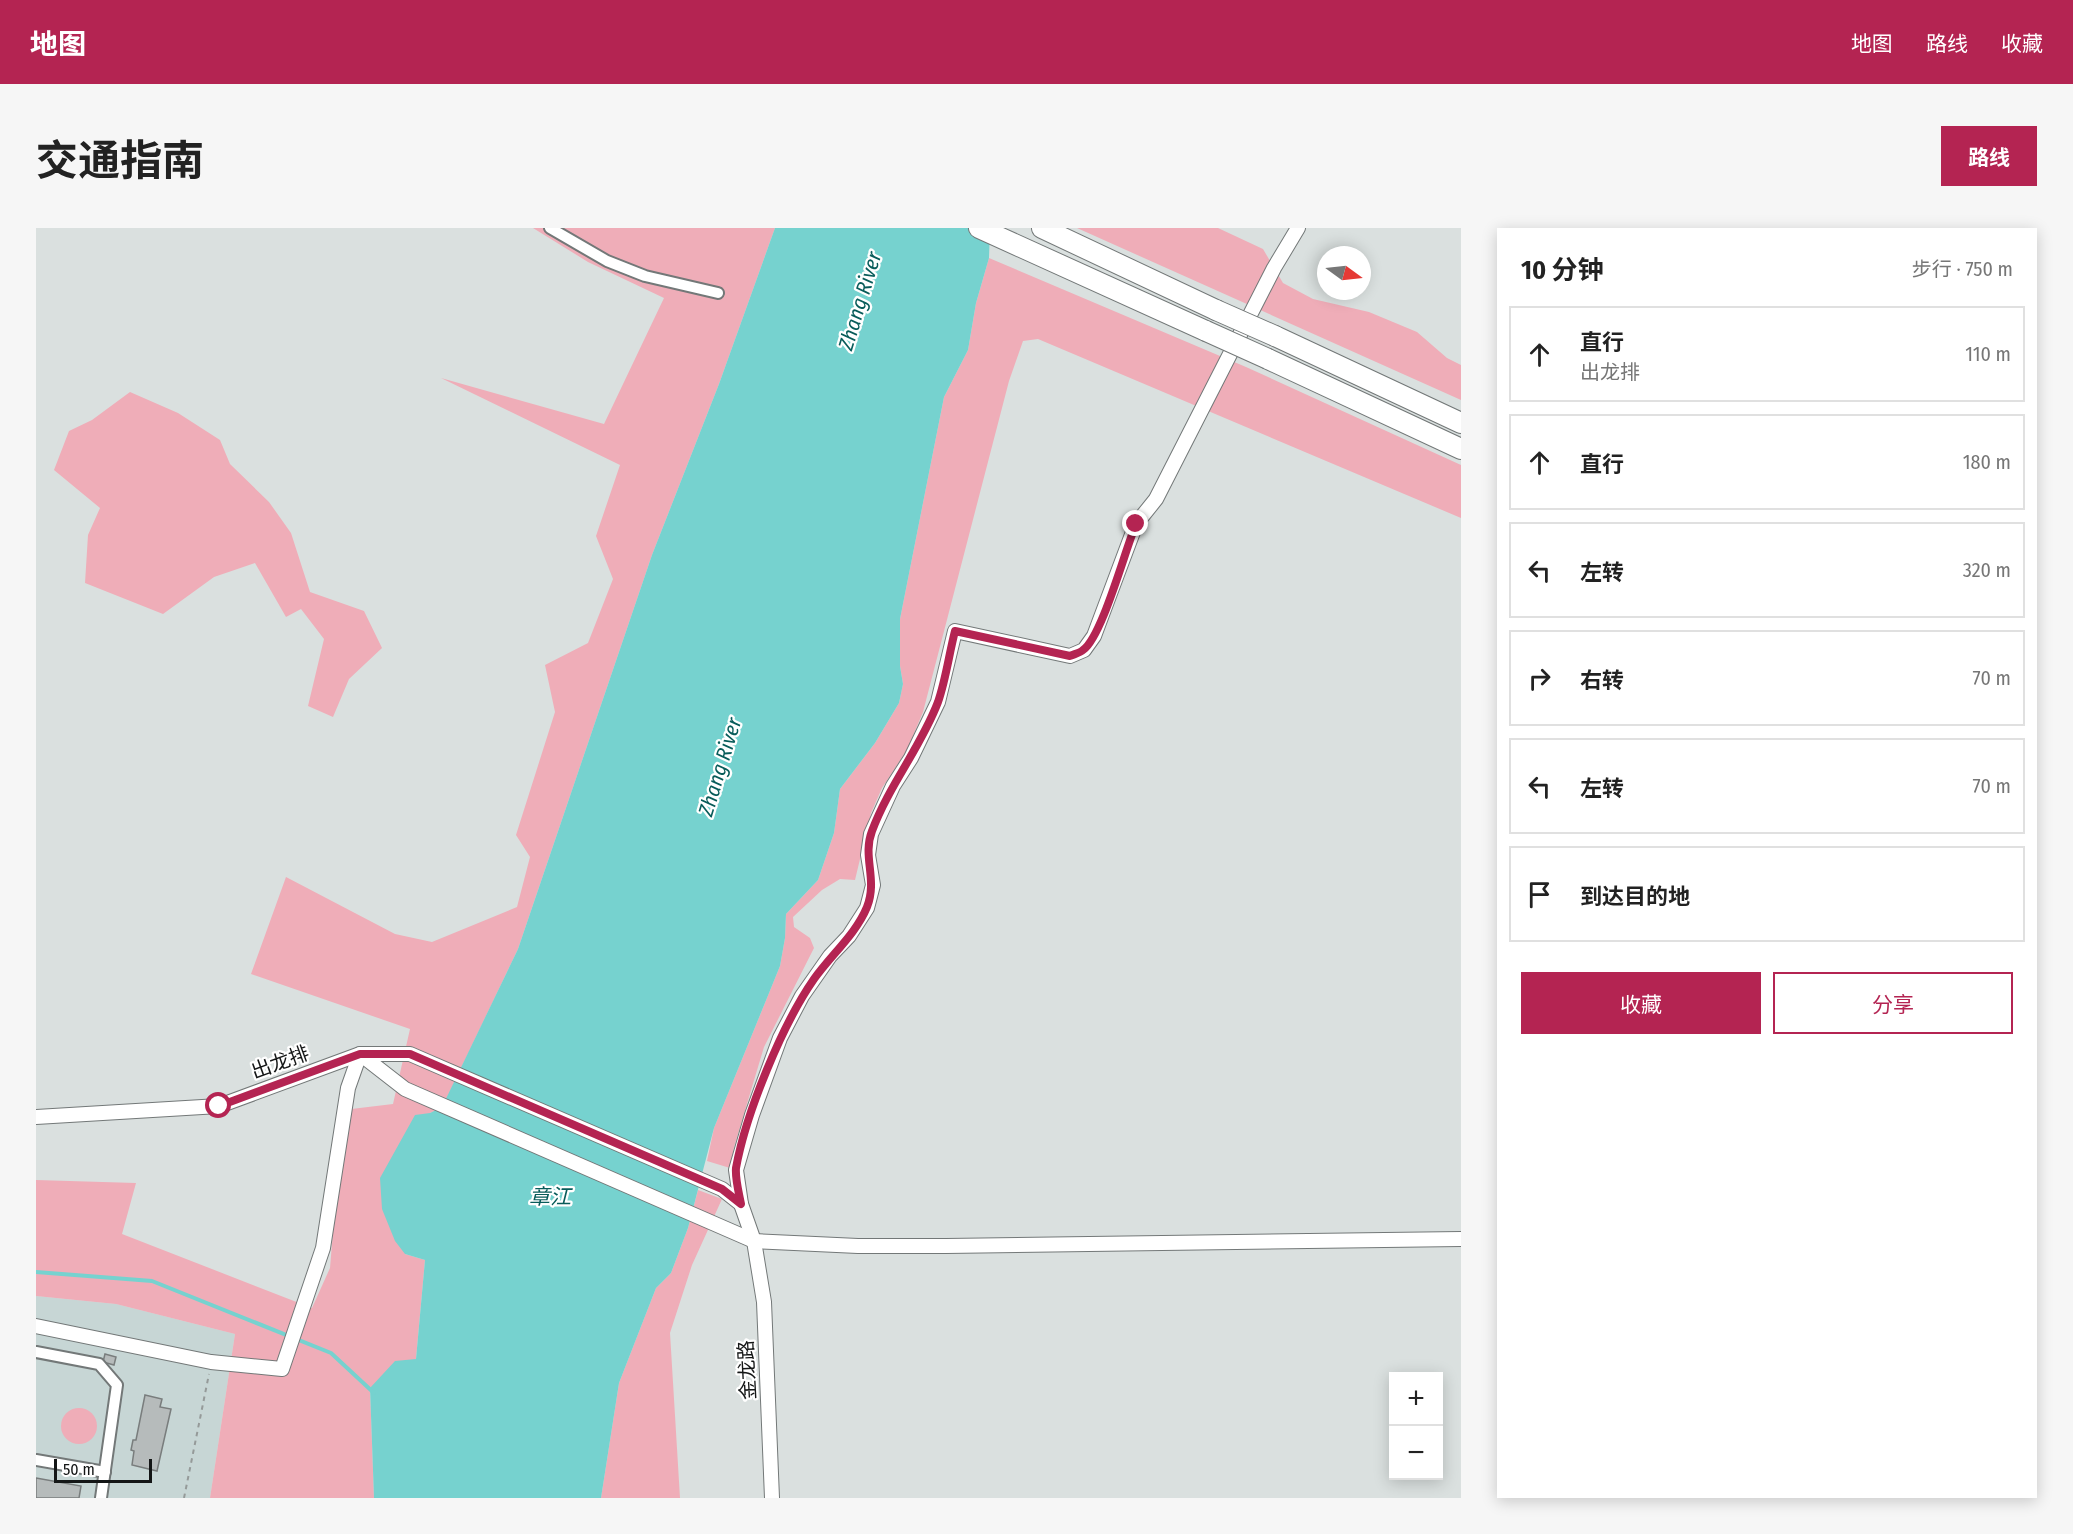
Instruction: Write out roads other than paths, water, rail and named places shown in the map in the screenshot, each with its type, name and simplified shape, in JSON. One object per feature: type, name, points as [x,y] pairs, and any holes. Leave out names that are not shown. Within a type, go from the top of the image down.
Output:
[{"type":"highway","points":[[978,228],[1461,449]]},
{"type":"highway","points":[[1042,228],[1461,423]]},
{"type":"street","points":[[550,228],[607,261],[635,272],[718,293]]},
{"type":"street","name":"金龙路","points":[[772,1498],[764,1302],[754,1241],[741,1204],[736,1170],[752,1115],[780,1038],[802,996],[830,956],[849,936],[867,908],[873,885],[868,855],[871,834],[893,786],[911,758],[938,702],[955,631],[1070,656],[1084,650],[1094,636],[1109,600],[1136,524],[1156,499],[1274,268],[1298,228]]},
{"type":"street","points":[[36,1326],[211,1362],[282,1369],[298,1328],[322,1248],[348,1089],[360,1054],[405,1089],[754,1241],[858,1246],[946,1246],[1461,1239]]},
{"type":"street","name":"出龙排","points":[[36,1117],[219,1106],[360,1054],[410,1054],[429,1060],[722,1189],[741,1204]]},
{"type":"street","points":[[36,1352],[99,1364],[117,1385],[101,1498]]},
{"type":"street","points":[[36,1460],[105,1472]]},
{"type":"water","name":"章江","points":[[775,228],[990,228],[989,258],[976,303],[968,350],[944,397],[900,619],[900,666],[903,684],[899,703],[875,743],[840,789],[834,833],[818,880],[786,914],[780,966],[714,1128],[688,1228],[671,1273],[656,1288],[619,1383],[601,1498],[374,1498],[370,1388],[395,1361],[416,1359],[425,1260],[405,1254],[395,1241],[382,1209],[380,1178],[415,1115],[430,1113],[442,1107],[518,949],[652,555],[719,384]]},
{"type":"waterway","points":[[36,1272],[152,1281],[331,1353],[374,1393]]},
{"type":"water label","name":"Zhang River","points":[[860,301]]},
{"type":"water label","name":"Zhang River","points":[[720,767]]}]
